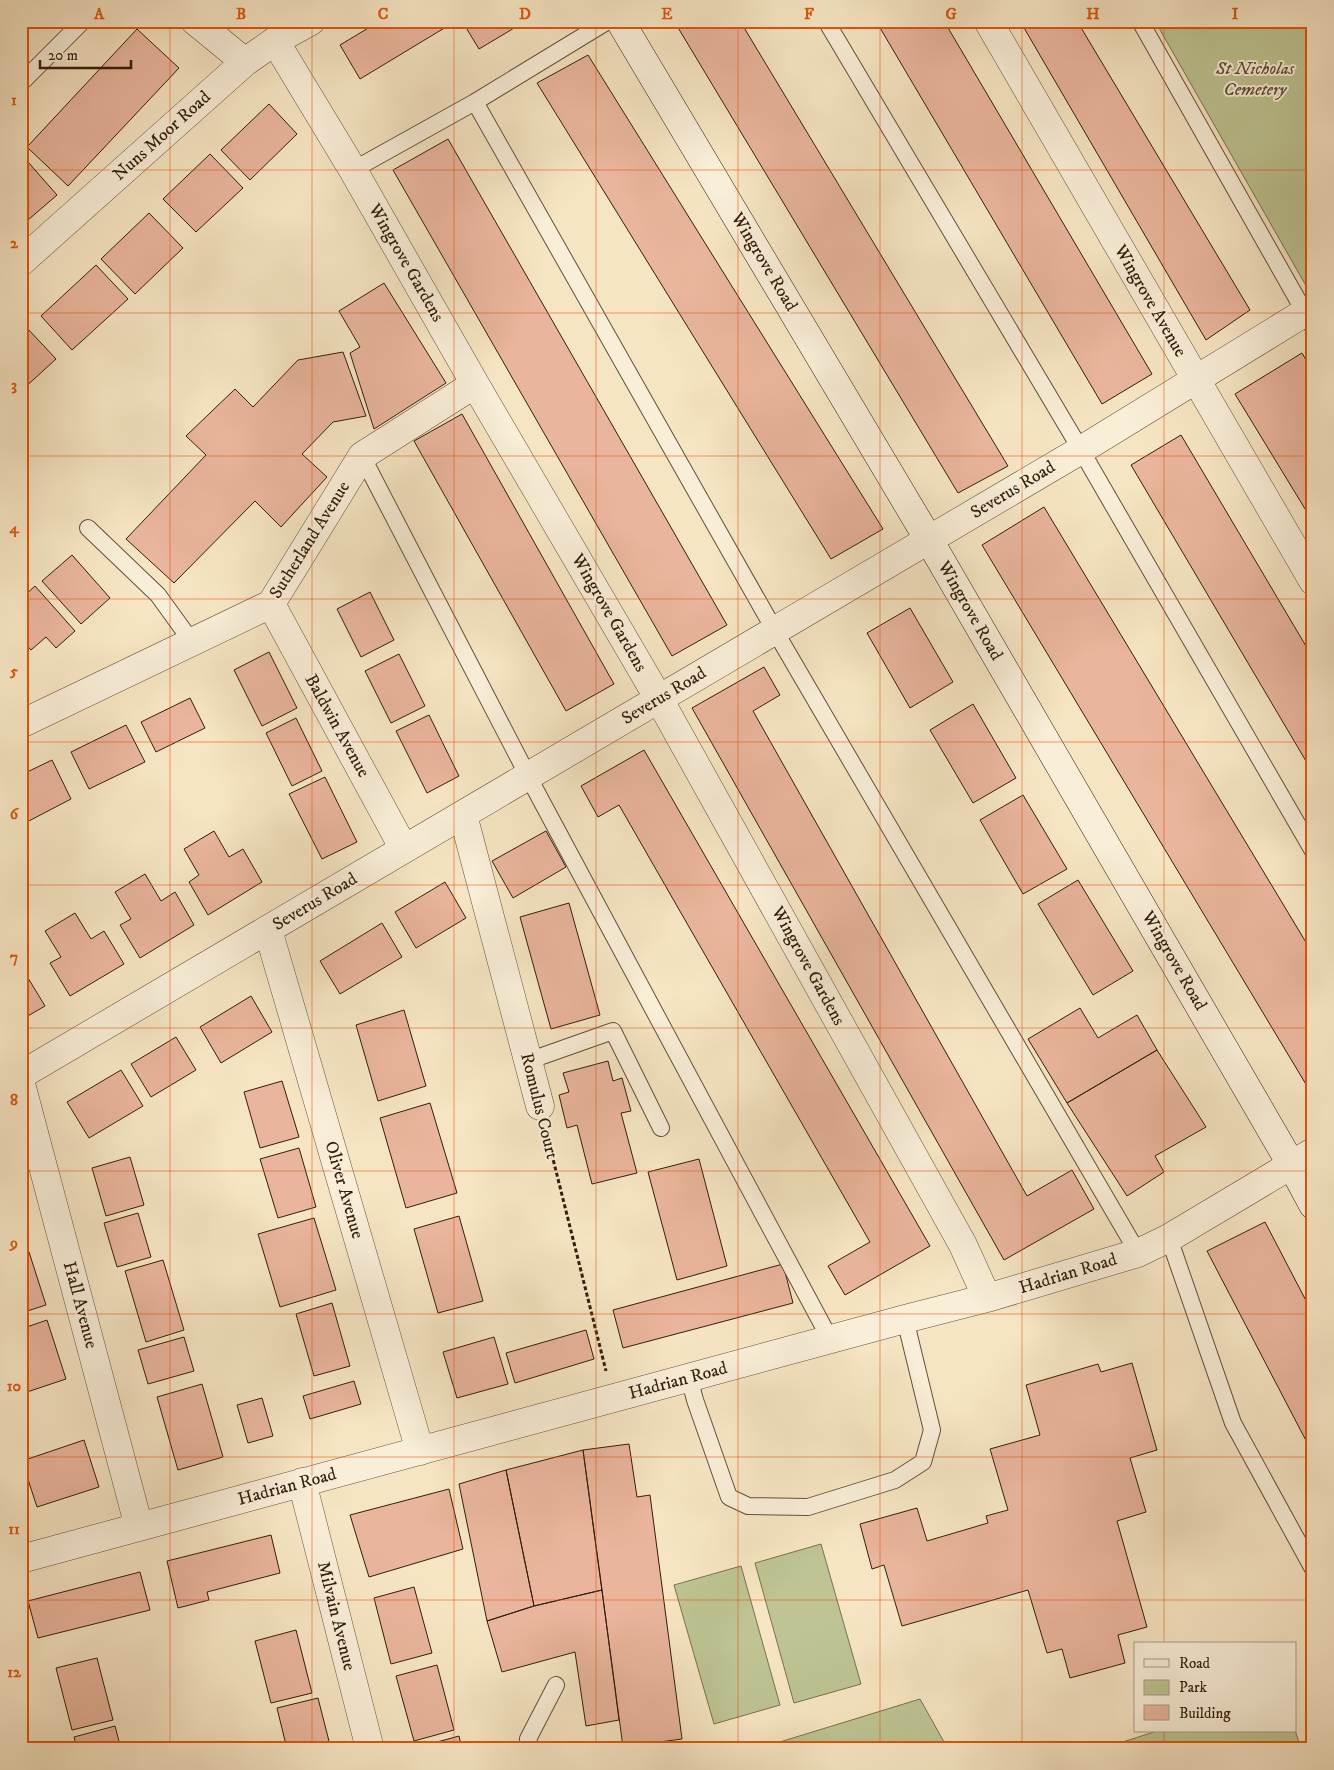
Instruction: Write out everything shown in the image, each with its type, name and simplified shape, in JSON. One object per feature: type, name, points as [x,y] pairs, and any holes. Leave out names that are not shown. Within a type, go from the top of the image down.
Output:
[{"type":"street","points":[[195,21],[245,62]]},
{"type":"street","name":"Nuns Moor Road","points":[[21,262],[245,62],[275,41],[310,21]]},
{"type":"street","name":"Wingrove Road","points":[[620,21],[929,540],[1302,1158],[1313,1205]]},
{"type":"street","name":"Wingrove Avenue","points":[[988,21],[1313,581]]},
{"type":"street","name":"Wingrove Gardens","points":[[275,41],[353,170],[475,384],[659,699],[964,1245],[987,1298]]},
{"type":"street","name":"Severus Road","points":[[21,1075],[929,540],[1196,380],[1309,320]]},
{"type":"street","name":"Sutherland Avenue","points":[[21,724],[271,604],[362,456],[475,384]]},
{"type":"street","name":"Baldwin Avenue","points":[[271,604],[404,849]]},
{"type":"street","name":"Romulus Court","points":[[463,815],[540,1106]]},
{"type":"street","name":"Oliver Avenue","points":[[268,930],[420,1450]]},
{"type":"street","name":"Hall Avenue","points":[[21,1084],[139,1527]]},
{"type":"street","name":"Hadrian Road","points":[[21,1559],[905,1318],[987,1298],[1138,1253],[1169,1238],[1302,1158]]},
{"type":"street","name":"Milvain Avenue","points":[[302,1482],[370,1749]]},
{"type":"lane","points":[[21,82],[83,21]]},
{"type":"lane","points":[[353,170],[475,102],[608,21]]},
{"type":"lane","points":[[826,21],[1081,450],[1313,851]]},
{"type":"lane","points":[[1140,21],[1309,320]]},
{"type":"lane","points":[[475,102],[775,631],[1138,1253]]},
{"type":"lane","points":[[362,456],[528,776],[830,1339]]},
{"type":"lane","points":[[88,528],[158,595],[192,642]]},
{"type":"lane","points":[[528,1061],[613,1031],[661,1128]]},
{"type":"lane","points":[[1169,1238],[1233,1423],[1313,1569]]},
{"type":"lane","points":[[689,1377],[695,1400],[729,1497],[748,1506],[808,1507],[896,1480],[923,1462],[932,1430],[905,1318]]},
{"type":"lane","points":[[531,1749],[528,1739],[556,1685]]},
{"type":"path","name":"Romulus Court","points":[[540,1106],[613,1398]]},
{"type":"green space","name":"St Nicholas Cemetery","points":[[1155,21],[1313,21],[1313,298]]},
{"type":"green space","points":[[821,1544],[861,1684],[794,1703],[755,1563]]},
{"type":"green space","points":[[741,1566],[780,1705],[714,1724],[674,1585]]},
{"type":"green space","points":[[920,1699],[948,1749],[757,1749]]},
{"type":"green space","points":[[1154,1732],[1296,1732],[1301,1749],[1101,1749]]},
{"type":"building","points":[[380,21],[456,21],[360,79],[340,45]]},
{"type":"building","points":[[462,21],[526,21],[479,49]]},
{"type":"building","points":[[674,21],[740,21],[1008,466],[958,493]]},
{"type":"building","points":[[876,21],[944,21],[1152,374],[1102,404]]},
{"type":"building","points":[[1020,21],[1077,21],[1250,310],[1206,340]]},
{"type":"building","points":[[137,29],[179,68],[68,186],[27,147]]},
{"type":"building","points":[[588,55],[883,529],[831,559],[537,83]]},
{"type":"building","points":[[269,104],[297,134],[250,180],[221,150]]},
{"type":"building","points":[[448,139],[727,625],[672,656],[393,170]]},
{"type":"building","points":[[21,154],[57,195],[21,226]]},
{"type":"building","points":[[210,154],[243,188],[196,232],[163,199]]},
{"type":"building","points":[[149,213],[183,248],[135,294],[101,259]]},
{"type":"building","points":[[96,265],[128,299],[72,350],[41,316]]},
{"type":"building","points":[[384,283],[446,383],[374,429],[350,353],[360,347],[339,311]]},
{"type":"building","points":[[27,328],[56,359],[21,391],[21,334]]},
{"type":"building","points":[[343,352],[366,416],[333,422],[302,454],[327,477],[281,527],[255,501],[174,583],[126,539],[206,455],[186,436],[235,389],[253,407],[298,360]]},
{"type":"building","points":[[1302,353],[1313,372],[1313,522],[1235,394]]},
{"type":"building","points":[[462,414],[614,684],[566,711],[414,441]]},
{"type":"building","points":[[1181,435],[1313,658],[1313,773],[1131,465]]},
{"type":"building","points":[[1044,507],[1313,954],[1313,1096],[982,545]]},
{"type":"building","points":[[72,555],[110,598],[81,624],[42,581]]},
{"type":"building","points":[[35,586],[75,631],[56,648],[46,637],[31,650],[21,639],[21,599]]},
{"type":"building","points":[[370,592],[394,640],[361,657],[337,609]]},
{"type":"building","points":[[910,608],[953,682],[910,708],[867,633]]},
{"type":"building","points":[[269,652],[297,708],[262,726],[234,670]]},
{"type":"building","points":[[399,654],[425,706],[391,723],[365,671]]},
{"type":"building","points":[[764,667],[780,695],[753,711],[1027,1196],[1072,1170],[1094,1209],[1004,1260],[692,708]]},
{"type":"building","points":[[190,698],[205,728],[156,752],[141,722]]},
{"type":"building","points":[[973,704],[1016,778],[973,803],[930,730]]},
{"type":"building","points":[[429,715],[459,776],[427,793],[396,731]]},
{"type":"building","points":[[296,718],[322,771],[292,786],[266,733]]},
{"type":"building","points":[[126,725],[145,762],[89,789],[71,752]]},
{"type":"building","points":[[644,750],[930,1246],[845,1295],[828,1266],[870,1242],[619,805],[598,817],[581,786]]},
{"type":"building","points":[[52,760],[71,799],[23,824],[21,821],[21,775]]},
{"type":"building","points":[[325,777],[357,842],[322,859],[289,794]]},
{"type":"building","points":[[1023,795],[1067,869],[1023,894],[980,820]]},
{"type":"building","points":[[214,831],[229,857],[243,849],[262,882],[208,915],[189,882],[199,875],[184,849]]},
{"type":"building","points":[[546,831],[566,867],[513,898],[492,861]]},
{"type":"building","points":[[145,874],[161,901],[175,892],[194,925],[140,958],[120,925],[131,919],[115,892]]},
{"type":"building","points":[[1078,880],[1133,971],[1093,995],[1038,904]]},
{"type":"building","points":[[445,882],[466,918],[416,948],[395,912]]},
{"type":"building","points":[[569,903],[600,1015],[551,1029],[520,917]]},
{"type":"building","points":[[75,913],[91,939],[104,931],[124,964],[70,996],[50,963],[61,957],[45,931]]},
{"type":"building","points":[[382,923],[402,957],[340,994],[320,961]]},
{"type":"building","points":[[25,973],[45,1006],[21,1020],[21,975]]},
{"type":"building","points":[[251,996],[272,1032],[221,1063],[200,1027]]},
{"type":"building","points":[[1080,1008],[1098,1038],[1137,1015],[1157,1050],[1067,1103],[1028,1039]]},
{"type":"building","points":[[404,1010],[426,1086],[378,1101],[356,1025]]},
{"type":"building","points":[[176,1037],[196,1070],[151,1097],[131,1064]]},
{"type":"building","points":[[1157,1050],[1206,1127],[1155,1156],[1164,1172],[1127,1196],[1067,1103]]},
{"type":"building","points":[[608,1061],[613,1081],[622,1078],[631,1111],[621,1113],[637,1173],[592,1184],[577,1125],[567,1128],[559,1095],[569,1092],[563,1073]]},
{"type":"building","points":[[121,1070],[143,1106],[89,1138],[67,1102]]},
{"type":"building","points":[[282,1081],[299,1137],[260,1148],[244,1092]]},
{"type":"building","points":[[430,1103],[457,1193],[406,1208],[380,1118]]},
{"type":"building","points":[[299,1148],[316,1207],[278,1218],[260,1159]]},
{"type":"building","points":[[130,1157],[144,1205],[106,1216],[92,1168]]},
{"type":"building","points":[[699,1159],[727,1266],[677,1280],[648,1172]]},
{"type":"building","points":[[138,1213],[151,1257],[117,1267],[104,1223]]},
{"type":"building","points":[[459,1216],[483,1301],[438,1313],[414,1229]]},
{"type":"building","points":[[314,1218],[336,1290],[280,1307],[258,1234]]},
{"type":"building","points":[[1265,1222],[1313,1314],[1313,1454],[1207,1251]]},
{"type":"building","points":[[29,1252],[46,1305],[21,1313],[21,1255]]},
{"type":"building","points":[[163,1260],[184,1330],[146,1342],[125,1271]]},
{"type":"building","points":[[783,1264],[793,1303],[623,1348],[613,1310]]},
{"type":"building","points":[[332,1303],[350,1366],[314,1376],[296,1314]]},
{"type":"building","points":[[47,1320],[66,1379],[21,1394],[21,1329]]},
{"type":"building","points":[[586,1330],[594,1359],[515,1383],[506,1353]]},
{"type":"building","points":[[184,1337],[194,1371],[148,1384],[138,1350]]},
{"type":"building","points":[[494,1337],[508,1384],[457,1398],[443,1352]]},
{"type":"building","points":[[1132,1363],[1157,1450],[1130,1458],[1146,1512],[1117,1521],[1147,1627],[1118,1635],[1125,1663],[1070,1678],[1062,1649],[1047,1653],[1028,1590],[902,1626],[884,1565],[872,1569],[860,1524],[917,1508],[927,1541],[988,1523],[986,1516],[1008,1510],[990,1449],[1040,1435],[1026,1385],[1098,1364],[1101,1372]]},
{"type":"building","points":[[354,1381],[361,1404],[310,1419],[303,1396]]},
{"type":"building","points":[[202,1384],[223,1457],[178,1470],[157,1397]]},
{"type":"building","points":[[262,1398],[273,1436],[248,1443],[237,1405]]},
{"type":"building","points":[[84,1440],[99,1487],[37,1507],[22,1461]]},
{"type":"building","points":[[629,1444],[637,1497],[650,1495],[682,1739],[623,1747],[583,1450]]},
{"type":"building","points":[[583,1450],[602,1590],[534,1606],[506,1470]]},
{"type":"building","points":[[506,1470],[534,1606],[487,1621],[459,1484]]},
{"type":"building","points":[[449,1489],[463,1549],[369,1577],[350,1515]]},
{"type":"building","points":[[271,1535],[280,1573],[207,1592],[209,1600],[178,1608],[167,1561]]},
{"type":"building","points":[[140,1572],[150,1610],[38,1638],[28,1601]]},
{"type":"building","points":[[414,1587],[432,1653],[391,1664],[374,1598]]},
{"type":"building","points":[[602,1590],[619,1720],[586,1726],[575,1652],[502,1672],[487,1621],[534,1606]]},
{"type":"building","points":[[296,1630],[312,1693],[271,1703],[255,1641]]},
{"type":"building","points":[[97,1658],[113,1720],[72,1730],[56,1668]]},
{"type":"building","points":[[437,1665],[454,1730],[414,1741],[396,1676]]},
{"type":"building","points":[[318,1698],[331,1749],[287,1749],[277,1708]]},
{"type":"building","points":[[115,1726],[121,1749],[77,1749],[74,1737]]},
{"type":"building","points":[[459,1736],[462,1749],[419,1749],[419,1747]]}]
